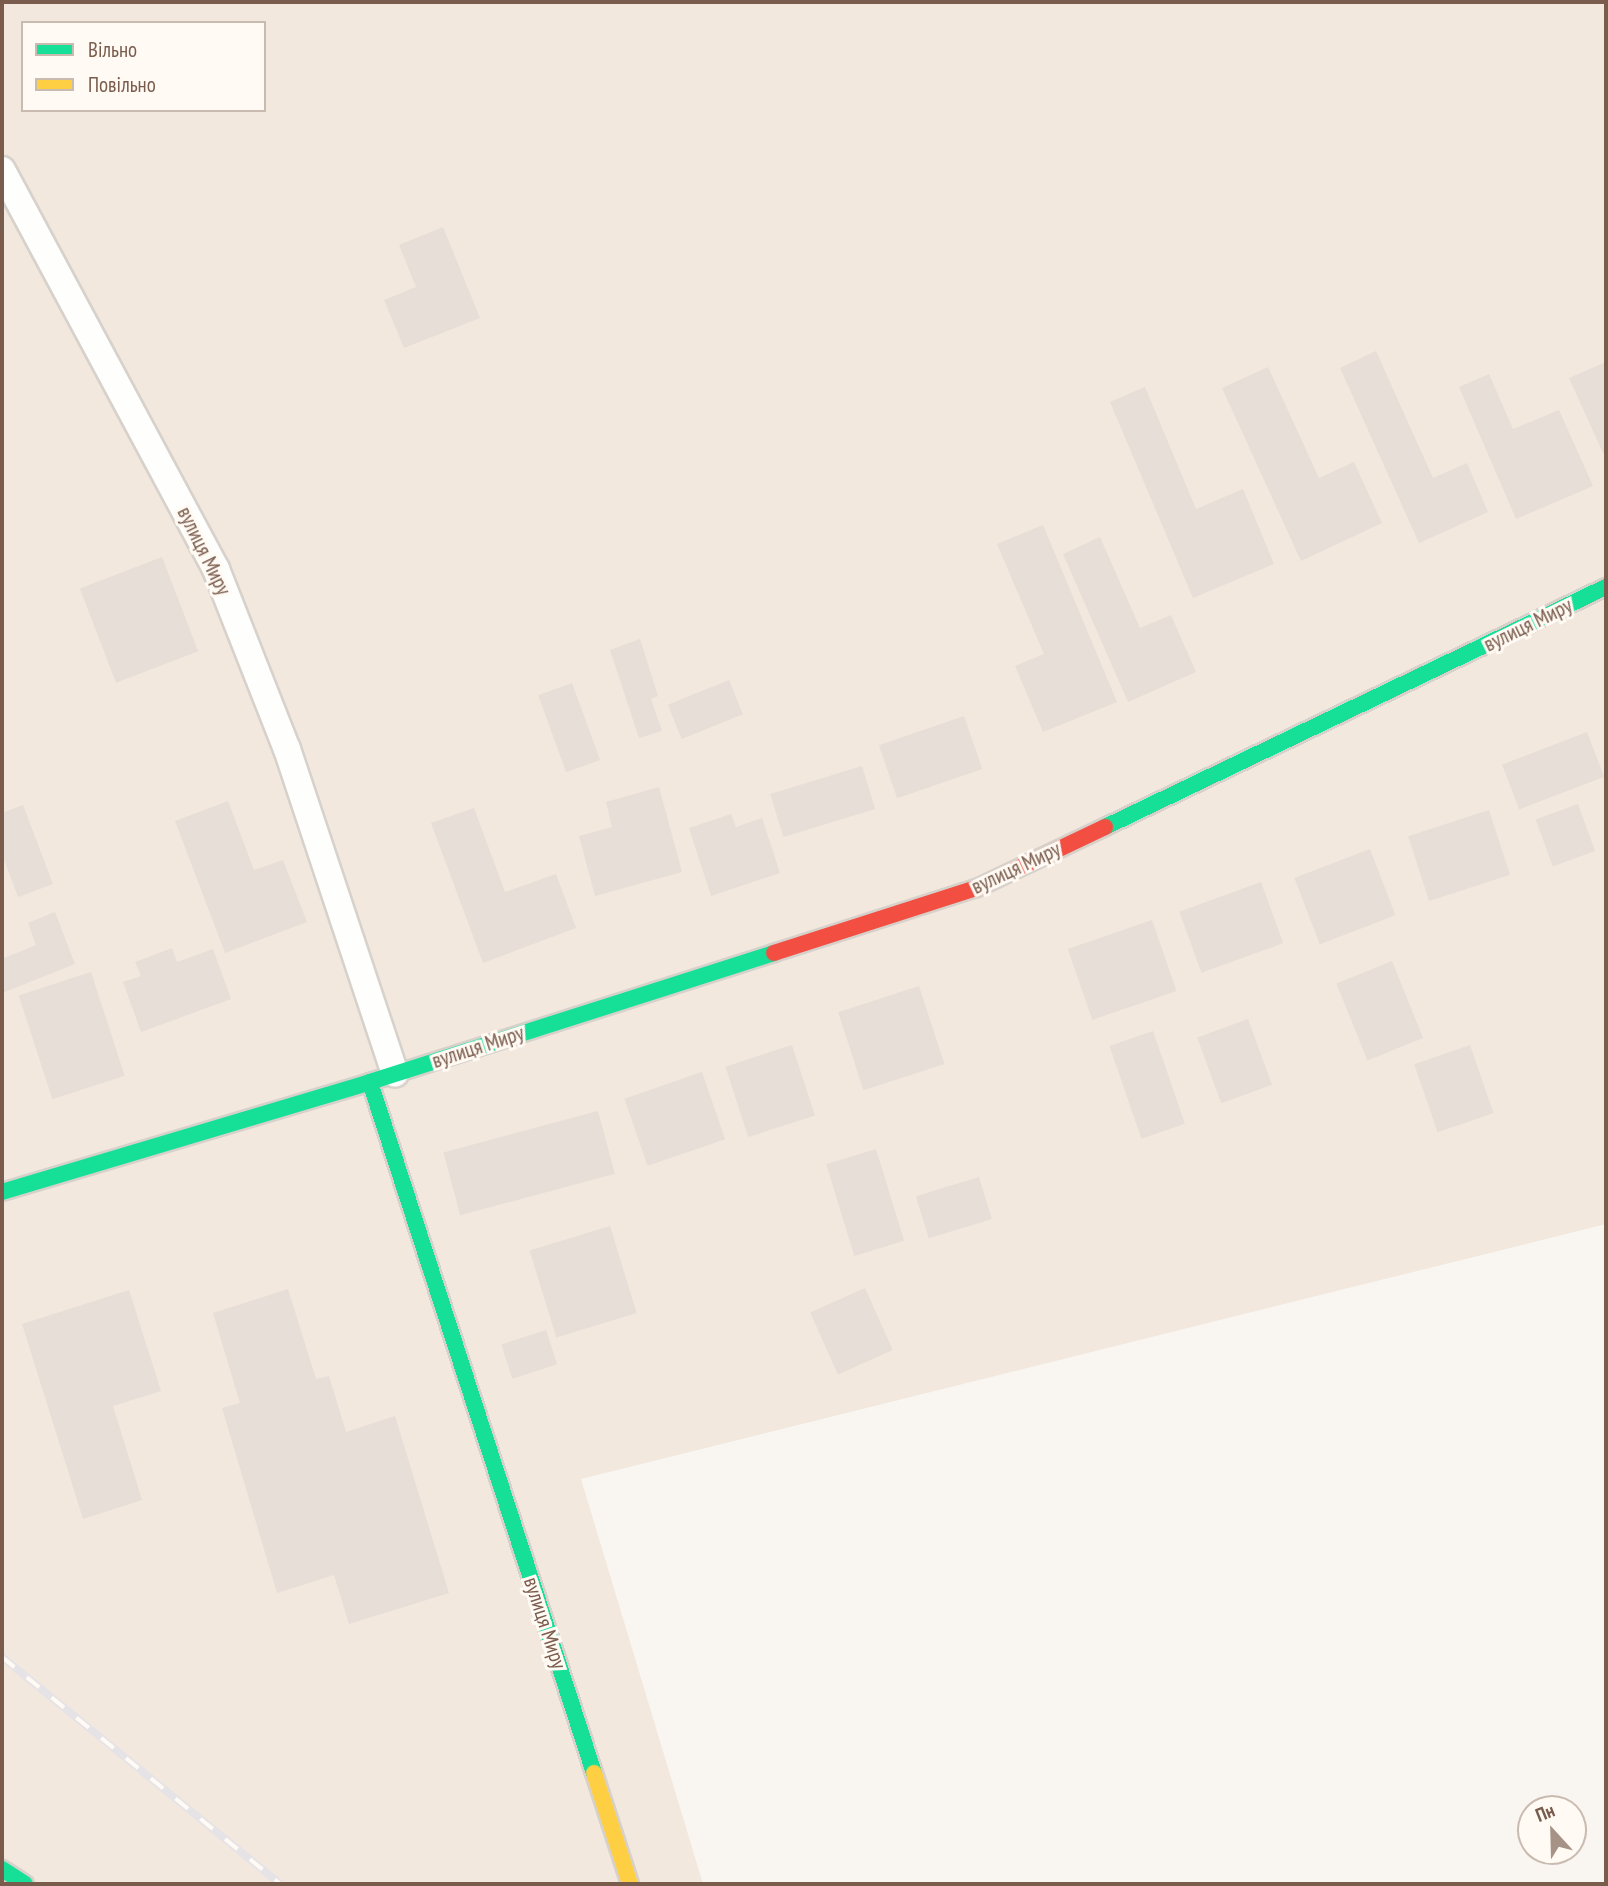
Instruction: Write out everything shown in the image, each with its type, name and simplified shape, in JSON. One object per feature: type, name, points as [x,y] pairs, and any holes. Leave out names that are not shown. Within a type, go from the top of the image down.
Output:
[{"type":"street","name":"вулиця Миру","points":[[2,1192],[396,1074],[977,887],[1606,587]]},
{"type":"street","name":"вулиця Миру","points":[[370,1082],[630,1884]]},
{"type":"street","points":[[2,1869],[25,1884]]},
{"type":"lane","name":"вулиця Миру","points":[[2,170],[216,569],[287,749],[396,1074]]},
{"type":"shaded area","points":[[2,2],[1606,2],[1606,1224],[581,1479],[703,1884],[2,1884]]},
{"type":"building","points":[[443,227],[480,318],[404,348],[384,300],[416,287],[399,245]]},
{"type":"building","points":[[1376,351],[1433,478],[1467,463],[1488,512],[1419,543],[1340,368]]},
{"type":"building","points":[[1606,362],[1606,451],[1603,453],[1569,378]]},
{"type":"building","points":[[1268,367],[1319,478],[1354,462],[1382,523],[1301,561],[1222,388]]},
{"type":"building","points":[[1489,374],[1513,429],[1559,410],[1593,486],[1516,519],[1459,387]]},
{"type":"building","points":[[1145,387],[1196,509],[1243,489],[1274,564],[1193,598],[1110,402]]},
{"type":"building","points":[[1043,525],[1117,702],[1043,732],[1015,666],[1044,654],[997,544]]},
{"type":"building","points":[[1100,537],[1140,628],[1171,615],[1196,672],[1128,702],[1063,554]]},
{"type":"building","points":[[162,557],[198,651],[116,683],[80,589]]},
{"type":"building","points":[[640,639],[658,696],[651,699],[662,731],[639,738],[610,650]]},
{"type":"building","points":[[729,680],[743,714],[682,739],[668,705]]},
{"type":"building","points":[[572,683],[600,760],[566,772],[538,695]]},
{"type":"building","points":[[964,716],[982,769],[897,798],[879,745]]},
{"type":"building","points":[[1587,732],[1604,777],[1519,809],[1502,765]]},
{"type":"building","points":[[862,766],[875,809],[783,837],[770,794]]},
{"type":"building","points":[[659,787],[682,872],[595,896],[579,836],[612,827],[606,802]]},
{"type":"building","points":[[228,801],[254,870],[283,860],[307,922],[225,953],[175,821]]},
{"type":"building","points":[[1578,804],[1595,851],[1553,866],[1536,819]]},
{"type":"building","points":[[23,805],[53,884],[18,897],[2,854],[2,813]]},
{"type":"building","points":[[474,808],[505,892],[556,874],[576,928],[483,963],[431,823]]},
{"type":"building","points":[[1489,810],[1510,875],[1429,901],[1408,836]]},
{"type":"building","points":[[731,814],[736,827],[762,818],[780,873],[711,896],[689,828]]},
{"type":"building","points":[[1370,849],[1395,915],[1320,944],[1294,878]]},
{"type":"building","points":[[1261,882],[1283,943],[1201,973],[1179,912]]},
{"type":"building","points":[[55,912],[75,964],[2,993],[2,959],[36,945],[28,923]]},
{"type":"building","points":[[1152,920],[1176,991],[1092,1020],[1068,949]]},
{"type":"building","points":[[172,948],[177,962],[213,949],[231,999],[141,1032],[123,982],[141,976],[135,962]]},
{"type":"building","points":[[1392,961],[1423,1038],[1367,1060],[1336,983]]},
{"type":"building","points":[[91,972],[125,1076],[52,1099],[19,995]]},
{"type":"building","points":[[919,986],[944,1064],[863,1090],[838,1012]]},
{"type":"building","points":[[1248,1019],[1272,1085],[1221,1103],[1197,1037]]},
{"type":"building","points":[[1153,1031],[1185,1124],[1141,1139],[1110,1046]]},
{"type":"building","points":[[792,1045],[815,1115],[748,1137],[725,1067]]},
{"type":"building","points":[[1470,1045],[1493,1113],[1438,1132],[1414,1064]]},
{"type":"building","points":[[702,1072],[725,1139],[648,1166],[624,1099]]},
{"type":"building","points":[[598,1111],[615,1174],[460,1215],[443,1152]]},
{"type":"building","points":[[876,1149],[904,1241],[854,1256],[826,1164]]},
{"type":"building","points":[[979,1177],[992,1219],[929,1238],[916,1196]]},
{"type":"building","points":[[610,1226],[637,1313],[556,1338],[530,1251]]},
{"type":"building","points":[[865,1288],[893,1350],[838,1375],[810,1312]]},
{"type":"building","points":[[288,1289],[316,1379],[329,1376],[346,1432],[395,1416],[449,1593],[349,1624],[334,1575],[277,1593],[222,1408],[240,1403],[213,1313]]},
{"type":"building","points":[[129,1290],[161,1391],[113,1406],[142,1500],[83,1519],[22,1324]]},
{"type":"building","points":[[546,1330],[557,1364],[512,1379],[501,1345]]},
{"type":"railway","points":[[2,1657],[280,1884]]},
{"type":"traffic: fast","points":[[1105,827],[1606,587]]},
{"type":"traffic: fast","points":[[2,1192],[370,1082],[774,953]]},
{"type":"traffic: fast","points":[[370,1082],[594,1773]]},
{"type":"traffic: fast","points":[[2,1869],[25,1884]]},
{"type":"traffic: slow","points":[[594,1773],[630,1884]]},
{"type":"traffic: jam","points":[[774,953],[977,888],[1105,827]]}]
